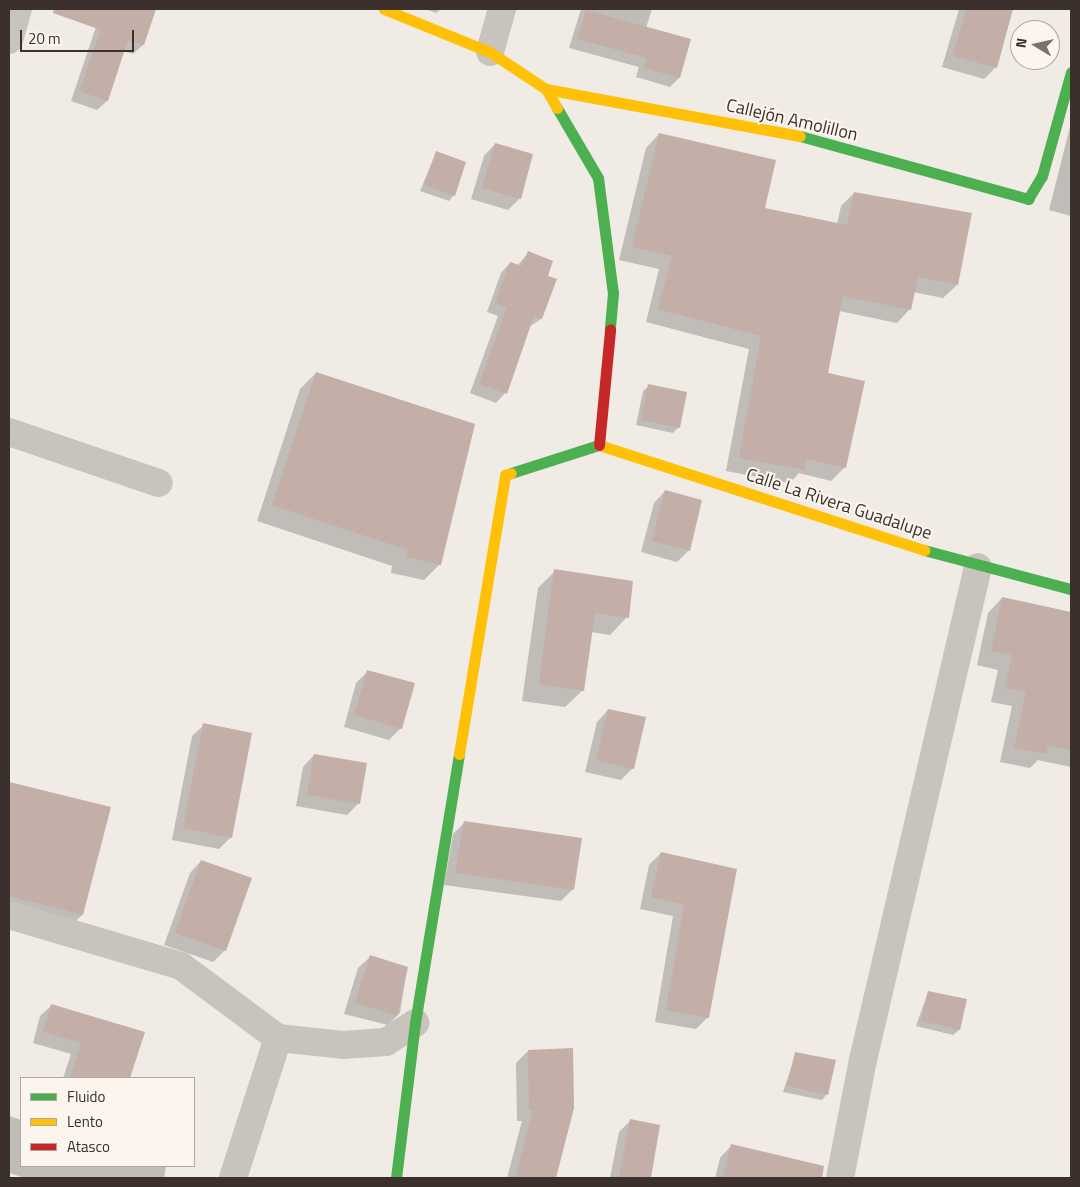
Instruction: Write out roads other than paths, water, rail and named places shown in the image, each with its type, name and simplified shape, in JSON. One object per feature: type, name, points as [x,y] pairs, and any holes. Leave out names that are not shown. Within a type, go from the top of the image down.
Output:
[{"type":"street","points":[[9,40],[18,9]]},
{"type":"street","points":[[384,9],[490,52],[546,89],[598,178],[613,293],[599,445],[505,474],[415,1023],[396,1178]]},
{"type":"street","points":[[490,52],[502,9]]},
{"type":"street","name":"Callejón Amolillon","points":[[546,89],[801,136],[1028,199],[1042,176],[1071,72]]},
{"type":"street","points":[[9,432],[160,483]]},
{"type":"street","name":"Calle La Rivera Guadalupe","points":[[599,445],[978,567],[1071,589]]},
{"type":"street","points":[[840,1178],[863,1060],[978,567]]},
{"type":"street","points":[[9,915],[181,966],[278,1038],[343,1045],[386,1042],[415,1023]]},
{"type":"street","points":[[233,1178],[278,1038]]}]
